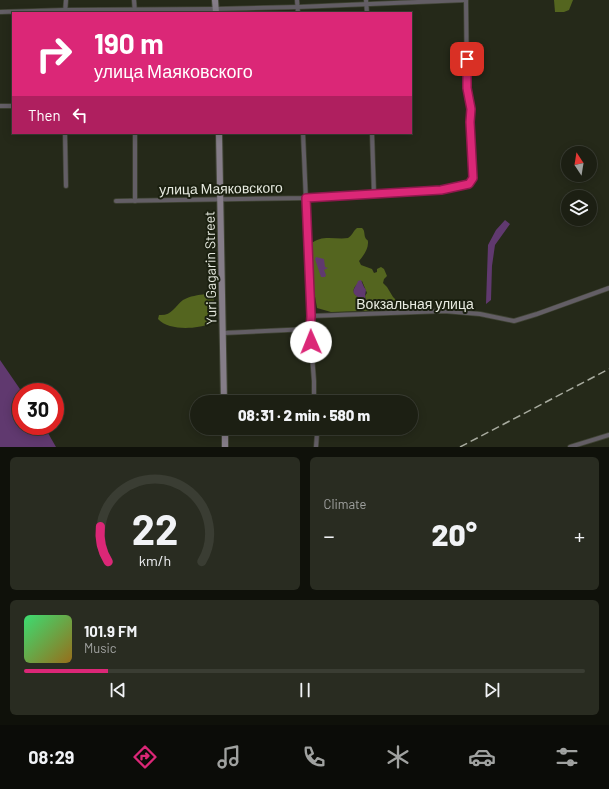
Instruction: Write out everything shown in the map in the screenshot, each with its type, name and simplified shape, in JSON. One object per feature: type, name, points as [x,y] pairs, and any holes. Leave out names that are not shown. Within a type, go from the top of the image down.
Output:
[{"type":"street","points":[[66,0],[66,11]]},
{"type":"street","points":[[134,0],[135,11]]},
{"type":"street","points":[[215,0],[216,11]]},
{"type":"street","points":[[297,0],[298,12]]},
{"type":"street","points":[[0,12],[216,11],[366,2],[466,0]]},
{"type":"street","name":"улица Маяковского","points":[[116,201],[306,198],[441,190],[469,184],[473,178],[470,122],[471,109],[467,88],[466,0]]},
{"type":"street","points":[[366,2],[367,12]]},
{"type":"street","points":[[0,106],[12,106]]},
{"type":"street","points":[[65,134],[66,186]]},
{"type":"street","points":[[135,134],[135,201]]},
{"type":"street","name":"Yuri Gagarin Street","points":[[219,134],[224,395]]},
{"type":"street","points":[[303,134],[311,316],[310,329],[314,395]]},
{"type":"street","points":[[372,134],[374,194]]},
{"type":"street","name":"Вокзальная улица","points":[[311,316],[444,311],[480,314],[514,321],[609,288]]},
{"type":"street","points":[[223,333],[310,329]]},
{"type":"street","points":[[225,435],[225,447]]},
{"type":"street","points":[[316,447],[317,435]]},
{"type":"street","points":[[570,447],[609,435]]},
{"type":"green space","points":[[554,0],[573,0],[569,10],[564,12],[555,12]]},
{"type":"green space","points":[[362,228],[366,239],[368,240],[368,246],[364,255],[359,261],[361,265],[372,269],[374,273],[381,267],[384,269],[387,276],[383,283],[397,301],[403,303],[428,302],[431,303],[430,307],[331,312],[317,308],[312,276],[311,244],[324,238],[348,238],[356,229]],"holes":[[[362,281],[367,293],[365,296],[366,301],[363,296],[358,297],[354,293],[354,289],[357,284]]]},
{"type":"green space","points":[[206,294],[212,295],[214,300],[209,314],[210,324],[198,327],[183,328],[169,326],[158,319],[159,315],[170,313],[183,300]]},
{"type":"shaded area","points":[[505,220],[510,224],[495,245],[492,266],[491,300],[486,304],[488,245],[496,230]]},
{"type":"shaded area","points":[[316,257],[324,259],[325,267],[328,268],[324,270],[326,275],[325,277],[321,277],[315,259]]},
{"type":"shaded area","points":[[361,280],[366,290],[366,301],[363,297],[358,297],[354,293],[354,289],[358,281]]},
{"type":"shaded area","points":[[0,360],[16,383],[12,383],[12,435],[49,435],[56,447],[0,447]]},
{"type":"railway","points":[[460,447],[609,369]]},
{"type":"route","points":[[311,342],[306,198],[441,190],[469,184],[473,178],[470,122],[471,109],[467,88],[467,59]]}]
